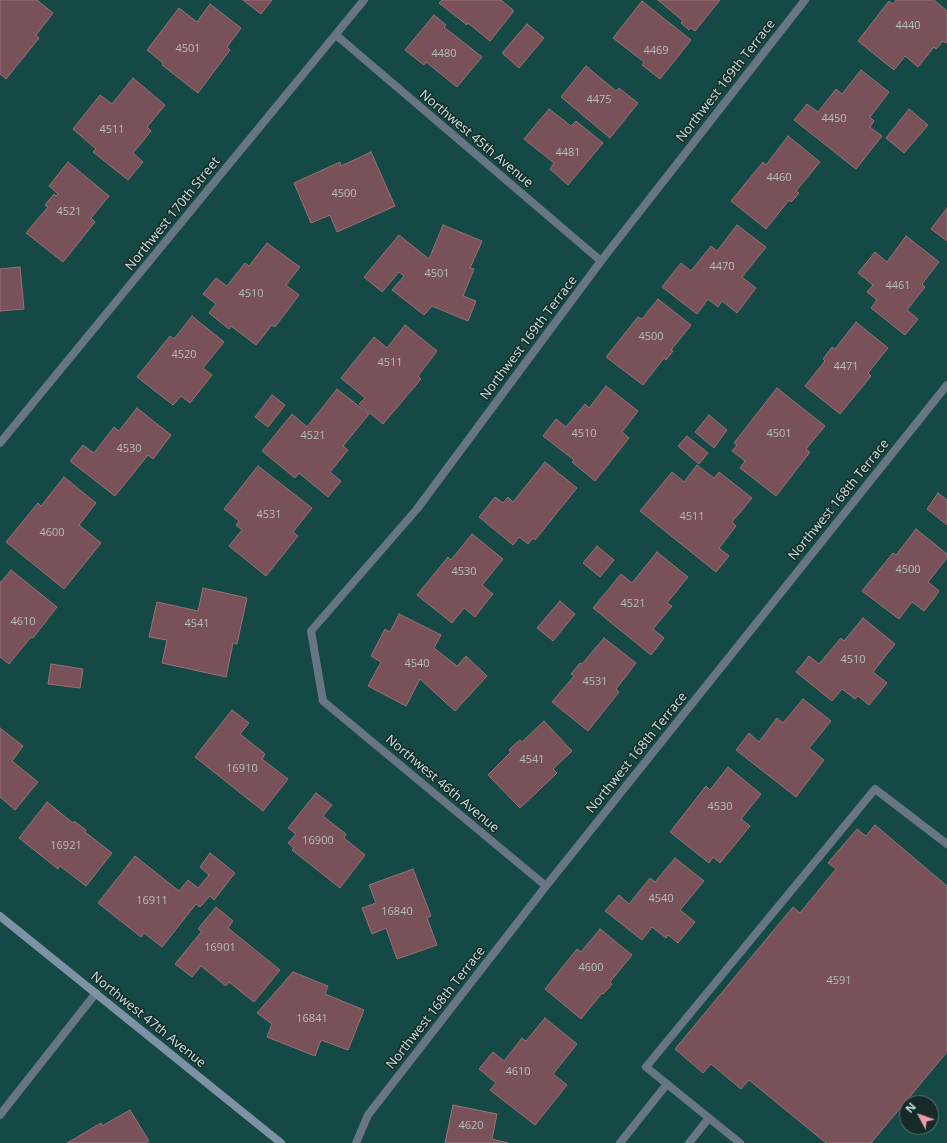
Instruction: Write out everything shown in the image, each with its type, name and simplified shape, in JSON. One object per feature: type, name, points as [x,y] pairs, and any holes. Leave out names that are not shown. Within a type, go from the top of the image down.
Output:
[{"type":"main road","name":"Northwest 47th Avenue","points":[[0,916],[281,1143]]},
{"type":"street","name":"Northwest 170th Street","points":[[2,437],[364,0]]},
{"type":"street","name":"Northwest 169th Terrace","points":[[323,701],[311,631],[417,509],[601,261],[805,0]]},
{"type":"street","name":"Northwest 45th Avenue","points":[[336,35],[601,261]]},
{"type":"street","name":"Northwest 168th Terrace","points":[[356,1143],[368,1114],[546,886],[947,385]]},
{"type":"street","name":"Northwest 46th Avenue","points":[[323,701],[546,886]]},
{"type":"street","points":[[740,1143],[646,1067],[875,789],[947,844]]},
{"type":"street","points":[[0,1115],[96,993]]},
{"type":"street","points":[[620,1143],[667,1084]]},
{"type":"street","points":[[689,1143],[709,1118]]},
{"type":"building","points":[[0,0],[37,0],[53,13],[36,35],[39,38],[6,79],[0,74]]},
{"type":"building","points":[[243,0],[272,0],[261,14]]},
{"type":"building","points":[[442,0],[501,0],[514,11],[490,41],[468,23],[467,25],[439,3]]},
{"type":"building","points":[[658,0],[720,0],[695,31],[691,28],[689,30],[681,23],[683,21]]},
{"type":"building","points":[[896,0],[934,0],[947,11],[947,42],[946,43],[943,41],[936,49],[934,47],[918,67],[905,56],[894,70],[858,41],[889,1],[893,4]]},
{"type":"building","points":[[642,1],[691,40],[660,79],[642,65],[644,62],[613,38]]},
{"type":"building","points":[[210,4],[241,28],[227,47],[230,50],[198,93],[162,65],[163,63],[147,50],[179,8],[197,22]]},
{"type":"building","points":[[434,15],[446,25],[444,27],[482,57],[457,87],[426,62],[424,65],[405,50]]},
{"type":"building","points":[[527,24],[544,38],[519,68],[502,53]]},
{"type":"building","points":[[586,66],[616,91],[619,88],[638,103],[610,138],[561,97]]},
{"type":"building","points":[[861,70],[889,92],[870,117],[874,121],[870,127],[882,136],[856,169],[794,120],[807,104],[818,112],[836,89],[842,94]]},
{"type":"building","points":[[133,78],[165,105],[147,127],[151,131],[133,153],[143,162],[128,180],[93,152],[96,149],[73,129],[100,95],[112,104]]},
{"type":"building","points":[[549,109],[571,126],[576,121],[603,143],[568,185],[550,169],[554,163],[524,139]]},
{"type":"building","points":[[909,109],[928,125],[904,153],[886,138]]},
{"type":"building","points":[[788,136],[820,162],[796,191],[799,193],[795,198],[791,202],[789,200],[766,229],[731,201],[763,162],[766,165]]},
{"type":"building","points":[[371,152],[395,206],[337,232],[330,215],[311,223],[294,183],[340,162],[341,166]]},
{"type":"building","points":[[68,162],[109,196],[91,218],[95,222],[63,262],[26,233],[48,207],[45,205],[54,194],[56,196],[58,194],[49,186]]},
{"type":"building","points":[[947,208],[947,241],[931,229]]},
{"type":"building","points":[[443,225],[482,241],[470,268],[474,269],[463,296],[476,301],[468,321],[432,306],[424,315],[392,290],[404,276],[399,272],[382,292],[364,277],[399,235],[429,259]]},
{"type":"building","points":[[737,225],[766,247],[742,277],[756,288],[737,313],[722,301],[718,307],[708,299],[697,314],[662,287],[681,263],[691,271],[711,246],[717,251]]},
{"type":"building","points":[[906,236],[939,262],[922,284],[925,287],[907,310],[918,319],[905,335],[871,308],[877,300],[867,292],[873,285],[858,273],[875,252],[887,262]]},
{"type":"building","points":[[267,243],[300,267],[286,285],[299,295],[275,327],[272,325],[256,345],[231,326],[229,329],[209,313],[216,304],[203,294],[216,278],[227,286],[245,263],[249,266]]},
{"type":"building","points":[[20,267],[24,309],[0,311],[0,269]]},
{"type":"building","points":[[658,299],[691,325],[671,350],[673,351],[666,360],[664,358],[643,385],[606,357],[638,317],[642,319]]},
{"type":"building","points":[[192,316],[224,342],[203,368],[212,375],[190,403],[181,396],[173,405],[137,377],[170,336],[174,339]]},
{"type":"building","points":[[856,322],[888,348],[868,373],[871,376],[840,414],[805,386],[825,361],[823,359],[832,347],[835,349]]},
{"type":"building","points":[[405,325],[437,351],[418,376],[421,379],[383,424],[359,404],[365,398],[341,378],[374,337],[387,348]]},
{"type":"building","points":[[606,386],[638,411],[622,432],[629,438],[595,481],[572,462],[574,460],[543,436],[556,419],[566,427],[585,404],[589,408]]},
{"type":"building","points":[[777,388],[825,426],[806,449],[810,452],[776,496],[740,468],[745,461],[732,451],[737,445],[734,443]]},
{"type":"building","points":[[337,389],[369,414],[343,446],[348,450],[330,472],[341,481],[328,497],[299,473],[295,478],[262,451],[292,414],[307,427]]},
{"type":"building","points":[[272,395],[285,405],[268,427],[255,417]]},
{"type":"building","points":[[137,408],[171,435],[153,459],[148,455],[115,496],[70,461],[83,445],[94,453],[114,427],[119,431]]},
{"type":"building","points":[[709,415],[727,430],[714,448],[695,432]]},
{"type":"building","points":[[687,436],[708,453],[699,464],[678,446]]},
{"type":"building","points":[[545,462],[577,488],[535,540],[533,538],[528,544],[519,537],[513,545],[479,517],[495,497],[503,503],[508,497],[513,502]]},
{"type":"building","points":[[697,465],[714,478],[719,472],[752,498],[732,522],[736,526],[719,548],[729,556],[716,572],[640,511],[672,472],[684,482]]},
{"type":"building","points":[[258,466],[312,508],[293,532],[298,536],[266,576],[229,546],[242,530],[236,525],[239,521],[224,509]]},
{"type":"building","points":[[64,477],[96,503],[79,525],[101,543],[64,589],[6,542],[38,503],[41,506]]},
{"type":"building","points":[[938,493],[947,500],[947,525],[927,509]]},
{"type":"building","points":[[916,529],[947,554],[947,558],[928,582],[939,591],[932,601],[924,611],[912,602],[899,619],[862,591],[893,553],[896,555]]},
{"type":"building","points":[[472,534],[503,559],[482,585],[493,594],[475,617],[464,608],[452,623],[417,595],[448,557],[451,560]]},
{"type":"building","points":[[597,546],[614,560],[600,577],[583,563]]},
{"type":"building","points":[[657,552],[688,577],[667,603],[672,606],[653,629],[664,638],[651,655],[593,608],[621,574],[632,583]]},
{"type":"building","points":[[11,570],[57,607],[33,638],[31,637],[9,664],[0,657],[0,583]]},
{"type":"building","points":[[203,588],[247,598],[237,644],[233,643],[226,677],[162,663],[167,640],[149,637],[157,602],[198,611]]},
{"type":"building","points":[[560,601],[575,614],[553,641],[537,628]]},
{"type":"building","points":[[399,614],[441,635],[434,648],[457,666],[466,656],[487,676],[455,711],[420,679],[406,706],[368,686],[381,662],[371,656],[385,629],[390,632]]},
{"type":"building","points":[[863,618],[895,644],[873,672],[887,683],[869,705],[858,696],[855,699],[842,689],[832,701],[796,672],[809,656],[819,664],[841,638],[844,641]]},
{"type":"building","points":[[604,638],[636,663],[616,689],[619,692],[588,731],[552,702],[574,676],[571,674],[580,663],[582,664]]},
{"type":"building","points":[[51,664],[83,669],[80,688],[48,684]]},
{"type":"building","points":[[803,699],[831,721],[809,748],[824,760],[796,797],[736,750],[749,733],[759,742],[777,718],[783,723]]},
{"type":"building","points":[[232,710],[249,723],[240,734],[265,754],[262,759],[288,779],[263,811],[195,757]]},
{"type":"building","points":[[544,721],[572,751],[553,769],[557,773],[520,808],[488,775],[511,752],[509,750],[514,745],[520,740],[522,742]]},
{"type":"building","points":[[0,728],[23,746],[12,761],[38,782],[15,810],[0,797]]},
{"type":"building","points":[[728,767],[761,794],[741,819],[750,826],[720,863],[713,857],[709,863],[670,832],[706,786],[710,790]]},
{"type":"building","points":[[316,793],[332,805],[323,816],[346,834],[344,838],[365,855],[340,888],[292,850],[294,848],[288,843],[296,834],[288,828]]},
{"type":"building","points":[[47,802],[73,823],[74,821],[86,830],[85,832],[112,853],[86,886],[60,866],[58,869],[19,838]]},
{"type":"building","points":[[875,825],[947,886],[947,1052],[911,1095],[899,1095],[899,1109],[871,1143],[826,1143],[749,1080],[741,1089],[711,1064],[703,1073],[675,1049],[793,907],[800,913],[836,869],[828,863],[857,829],[866,836]]},
{"type":"building","points":[[210,853],[235,873],[214,900],[210,896],[200,907],[196,904],[162,947],[144,933],[141,937],[98,903],[135,856],[179,891],[188,880],[198,888],[209,875],[200,867]]},
{"type":"building","points":[[675,858],[704,881],[680,910],[695,922],[678,943],[668,935],[666,938],[652,927],[642,940],[605,911],[619,895],[629,904],[650,878],[655,882]]},
{"type":"building","points":[[413,869],[431,916],[427,918],[437,945],[397,959],[386,928],[372,934],[362,908],[376,903],[369,885]]},
{"type":"building","points":[[216,907],[233,921],[228,928],[280,970],[254,1002],[229,982],[226,986],[201,966],[192,977],[175,964],[202,931],[198,929]]},
{"type":"building","points":[[600,929],[632,955],[610,982],[612,984],[603,994],[602,993],[581,1019],[545,989],[577,949],[581,952]]},
{"type":"building","points":[[293,972],[328,986],[325,994],[364,1010],[348,1050],[321,1040],[315,1056],[267,1037],[272,1024],[257,1013]]},
{"type":"building","points":[[545,1018],[577,1044],[553,1074],[567,1085],[535,1125],[490,1090],[496,1083],[479,1069],[493,1052],[504,1061],[522,1038],[526,1041]]},
{"type":"building","points":[[453,1105],[497,1114],[492,1139],[508,1143],[445,1143]]},
{"type":"building","points":[[130,1110],[149,1141],[145,1143],[67,1143],[101,1123],[102,1126]]}]
